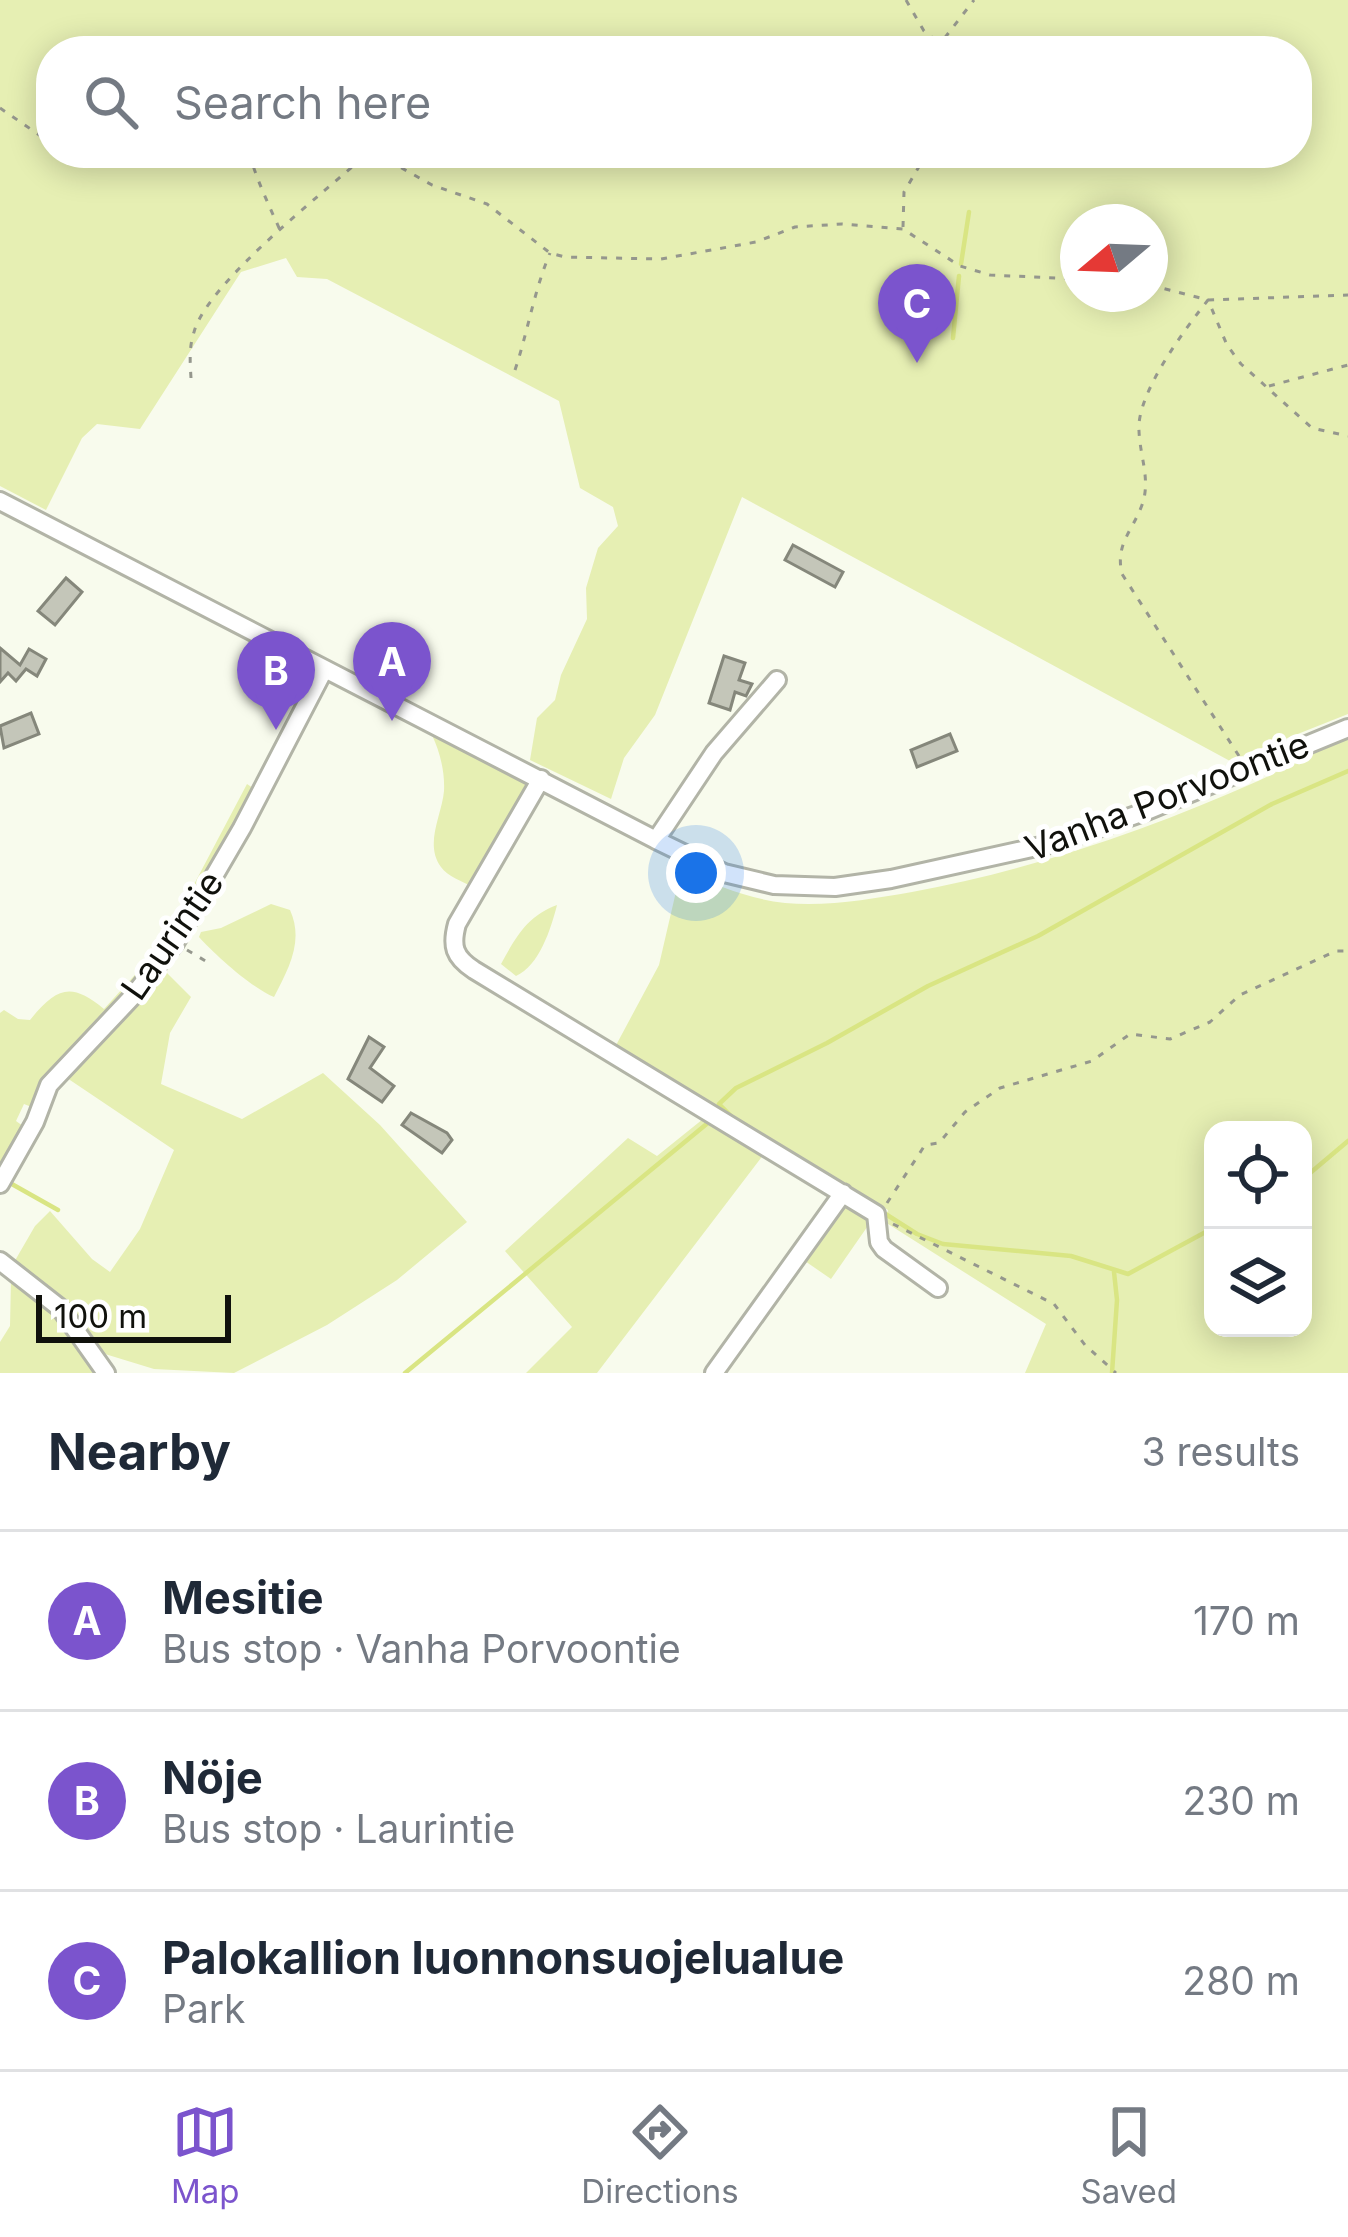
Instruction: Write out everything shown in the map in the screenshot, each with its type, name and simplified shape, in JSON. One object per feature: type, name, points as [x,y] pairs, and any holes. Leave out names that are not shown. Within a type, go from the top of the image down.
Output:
[{"type":"street","name":"Vanha Porvoontie","points":[[0,501],[656,840],[749,880],[836,887],[1059,842],[1348,728]]},
{"type":"street","name":"Laurintie","points":[[0,1184],[35,1122],[49,1085],[132,997],[175,943],[324,670]]},
{"type":"street","points":[[656,840],[714,753],[777,680]]},
{"type":"street","points":[[541,779],[457,924],[452,943],[457,955],[474,970],[879,1212],[878,1242],[938,1288]]},
{"type":"street","points":[[714,1373],[843,1193]]},
{"type":"street","points":[[0,1262],[61,1308],[106,1373]]},
{"type":"path","points":[[906,0],[929,36]]},
{"type":"path","points":[[948,36],[974,0]]},
{"type":"path","points":[[0,108],[36,132]]},
{"type":"path","points":[[252,168],[281,232]]},
{"type":"path","points":[[191,378],[194,329],[212,296],[354,168]]},
{"type":"path","points":[[401,168],[487,204],[550,253],[578,260],[661,259],[756,242],[795,227],[842,224],[903,229],[960,266],[990,275],[1060,278]]},
{"type":"path","points":[[903,229],[904,192],[918,168]]},
{"type":"path","points":[[514,370],[530,327],[538,279],[550,253]]},
{"type":"path","points":[[1168,290],[1208,301],[1348,295]]},
{"type":"path","points":[[1208,301],[1241,364],[1312,428],[1348,436]]},
{"type":"path","points":[[1208,301],[1188,325],[1143,404],[1138,427],[1147,482],[1118,557],[1140,606],[1247,768]]},
{"type":"path","points":[[1268,386],[1348,365]]},
{"type":"path","points":[[175,943],[209,963]]},
{"type":"path","points":[[1116,1373],[1085,1345],[1054,1304],[911,1236],[879,1212],[925,1145],[939,1143],[965,1112],[1000,1088],[1092,1061],[1130,1034],[1171,1040],[1210,1022],[1240,995],[1322,957],[1348,951]]},
{"type":"green space","points":[[0,0],[1348,0],[1348,714],[1230,761],[742,497],[655,715],[624,758],[611,799],[530,760],[537,718],[555,700],[561,675],[587,619],[586,588],[598,548],[618,526],[613,507],[580,488],[559,401],[327,279],[297,277],[286,258],[241,272],[140,429],[97,424],[82,438],[46,510],[0,486]]},
{"type":"green space","points":[[432,735],[525,779],[531,789],[473,887],[447,873],[436,858],[434,839],[444,784]]},
{"type":"green space","points":[[1348,736],[1348,1373],[1025,1373],[1046,1324],[885,1222],[888,1210],[614,1049],[659,965],[681,870],[745,895],[785,903],[865,900],[1045,860],[1132,832],[1258,781]]},
{"type":"green space","points":[[247,784],[253,788],[171,938],[53,1070],[105,1034],[165,971],[191,997],[170,1033],[161,1084],[242,1119],[323,1073],[380,1125],[467,1222],[397,1280],[327,1325],[234,1373],[154,1369],[105,1354],[65,1303],[13,1264],[35,1226],[50,1211],[92,1259],[110,1272],[140,1229],[174,1150],[67,1078],[39,1110],[24,1104],[16,1121],[30,1131],[0,1186],[0,1013],[4,1010],[30,1020],[65,992],[82,995],[104,1009],[162,945]]},
{"type":"green space","points":[[271,904],[290,910],[296,933],[289,965],[274,997],[234,970],[199,937],[201,932],[221,928]]},
{"type":"green space","points":[[557,905],[537,955],[516,976],[501,964],[506,954],[530,921]]},
{"type":"green space","points":[[708,1115],[767,1150],[597,1373],[526,1373],[572,1327],[505,1251],[628,1138],[657,1156]]},
{"type":"green space","points":[[843,1200],[872,1220],[831,1279],[802,1259]]},
{"type":"green space","points":[[11,1279],[57,1320],[93,1373],[0,1373],[0,1342],[10,1326]]},
{"type":"building","points":[[793,545],[843,572],[835,587],[785,560]]},
{"type":"building","points":[[66,578],[82,592],[55,625],[38,611]]},
{"type":"building","points":[[0,648],[20,665],[29,649],[46,659],[37,676],[26,669],[16,681],[8,673],[0,682]]},
{"type":"building","points":[[724,656],[745,663],[739,680],[752,684],[746,696],[735,692],[730,710],[709,703]]},
{"type":"building","points":[[31,713],[39,734],[4,748],[0,726]]},
{"type":"building","points":[[950,734],[957,751],[917,767],[911,750]]},
{"type":"building","points":[[369,1037],[384,1047],[370,1068],[394,1086],[382,1102],[348,1079]]},
{"type":"building","points":[[411,1113],[447,1133],[452,1140],[442,1153],[402,1125]]},
{"type":"waterway","points":[[961,264],[969,212]]},
{"type":"waterway","points":[[953,338],[959,276]]},
{"type":"waterway","points":[[733,1118],[719,1104],[736,1088],[928,986],[1038,936],[1272,804],[1348,771]]},
{"type":"waterway","points":[[405,1373],[709,1122]]},
{"type":"waterway","points":[[1312,1171],[1348,1141]]},
{"type":"waterway","points":[[10,1183],[58,1210]]},
{"type":"waterway","points":[[884,1213],[943,1244],[1071,1256],[1128,1274],[1211,1229]]},
{"type":"waterway","points":[[1112,1373],[1114,1272]]},
{"type":"place","name":"Palokallion luonnonsuojelualue","points":[[917,363]]},
{"type":"place","name":"Mesitie","points":[[392,721]]},
{"type":"place","name":"Nöje","points":[[276,730]]}]
